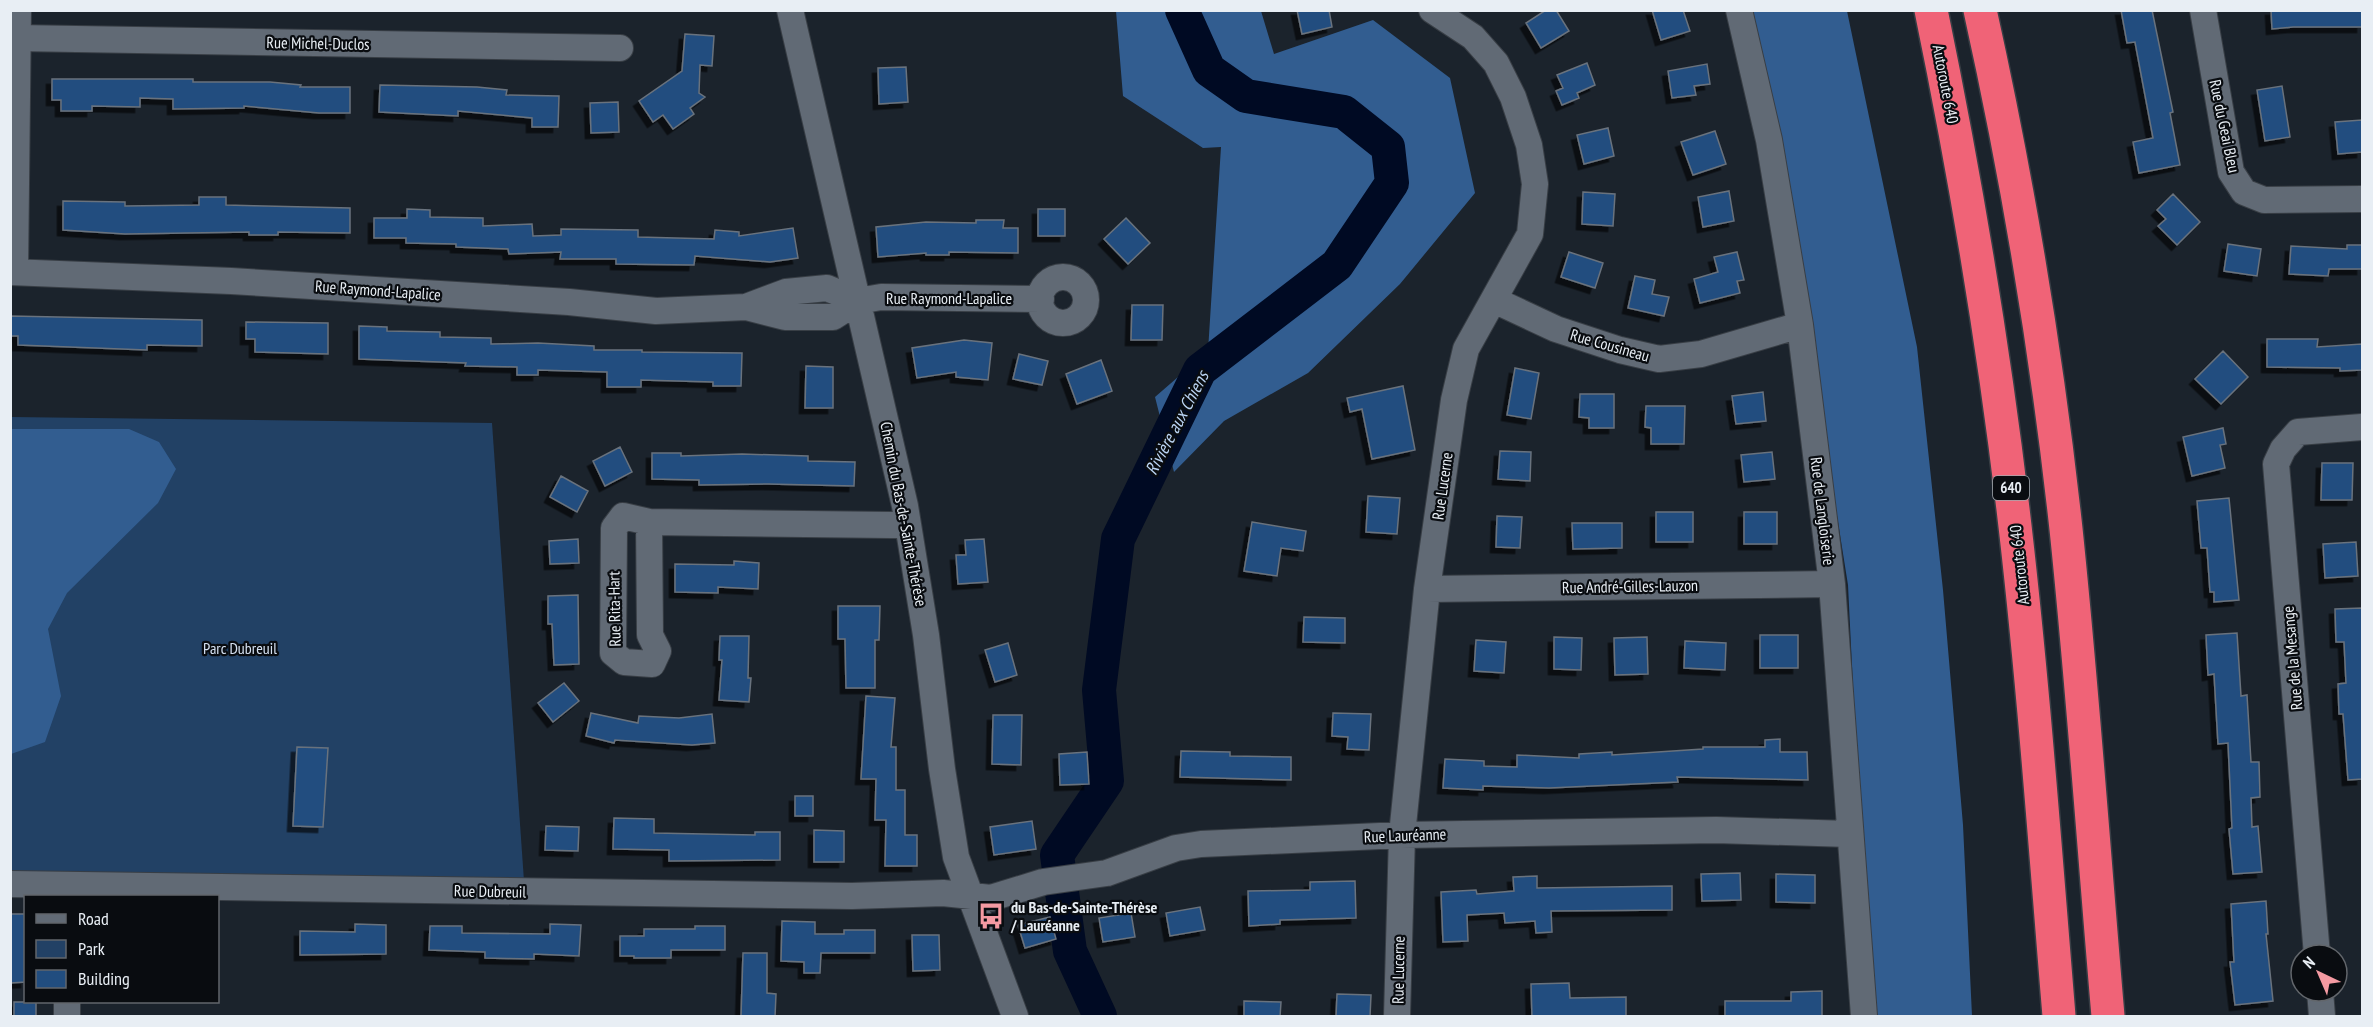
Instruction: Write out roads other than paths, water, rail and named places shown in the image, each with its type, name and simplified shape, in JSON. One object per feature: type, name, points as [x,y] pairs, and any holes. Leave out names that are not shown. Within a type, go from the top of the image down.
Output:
[{"type":"highway","name":"Autoroute 640","points":[[1931,10],[1972,220],[2013,509],[2059,1017]]},
{"type":"highway","points":[[1980,10],[2027,255],[2054,438],[2073,601],[2108,1017]]},
{"type":"street","points":[[13,272],[18,10]]},
{"type":"street","name":"Chemin du Bas-de-Sainte-Thérèse","points":[[790,10],[908,523],[957,857],[1015,1017]]},
{"type":"street","name":"Rue Lucerne","points":[[1397,1017],[1402,835],[1427,589],[1456,389],[1466,349],[1530,234],[1535,184],[1529,145],[1513,97],[1496,63],[1473,37],[1432,10]]},
{"type":"street","name":"Rue de Langloiserie","points":[[1739,10],[1769,140],[1800,326],[1832,584],[1864,1017]]},
{"type":"street","name":"Rue du Geai Bleu","points":[[2203,10],[2231,172],[2244,192],[2264,200],[2362,199]]},
{"type":"street","name":"Rue Michel-Duclos","points":[[17,38],[620,48]]},
{"type":"street","name":"Rue Raymond-Lapalice","points":[[13,272],[289,284],[569,302],[656,311],[746,307],[786,292],[827,288],[858,301],[880,297],[1041,299]]},
{"type":"street","name":"Rue Cousineau","points":[[1494,300],[1556,329],[1620,350],[1659,359],[1701,354],[1800,326]]},
{"type":"street","name":"Rue de la Mesange","points":[[2316,943],[2276,464],[2283,450],[2298,432],[2362,427]]},
{"type":"street","name":"Rue Rita-Hart","points":[[649,522],[650,635],[658,651],[652,664],[624,662],[613,653],[614,528],[623,516],[649,522],[890,525],[908,523]]},
{"type":"street","name":"Rue André-Gilles-Lauzon","points":[[1427,589],[1832,584]]},
{"type":"street","name":"Rue Lauréanne","points":[[970,895],[991,898],[1043,882],[1107,873],[1192,844],[1402,835],[1716,830],[1849,834]]},
{"type":"street","name":"Rue Dubreuil","points":[[10,884],[68,891],[852,896],[943,893],[970,895]]},
{"type":"waterway","name":"Rivière aux Chiens","points":[[1100,1016],[1070,951],[1057,855],[1107,781],[1099,690],[1118,539],[1200,370],[1337,265],[1392,183],[1388,147],[1344,112],[1246,96],[1209,70],[1182,10]]},
{"type":"place","name":"du Bas-de-Sainte-Thérèse / Lauréanne","points":[[991,916]]},
{"type":"park label","name":"Parc Dubreuil","points":[[240,648]]}]
